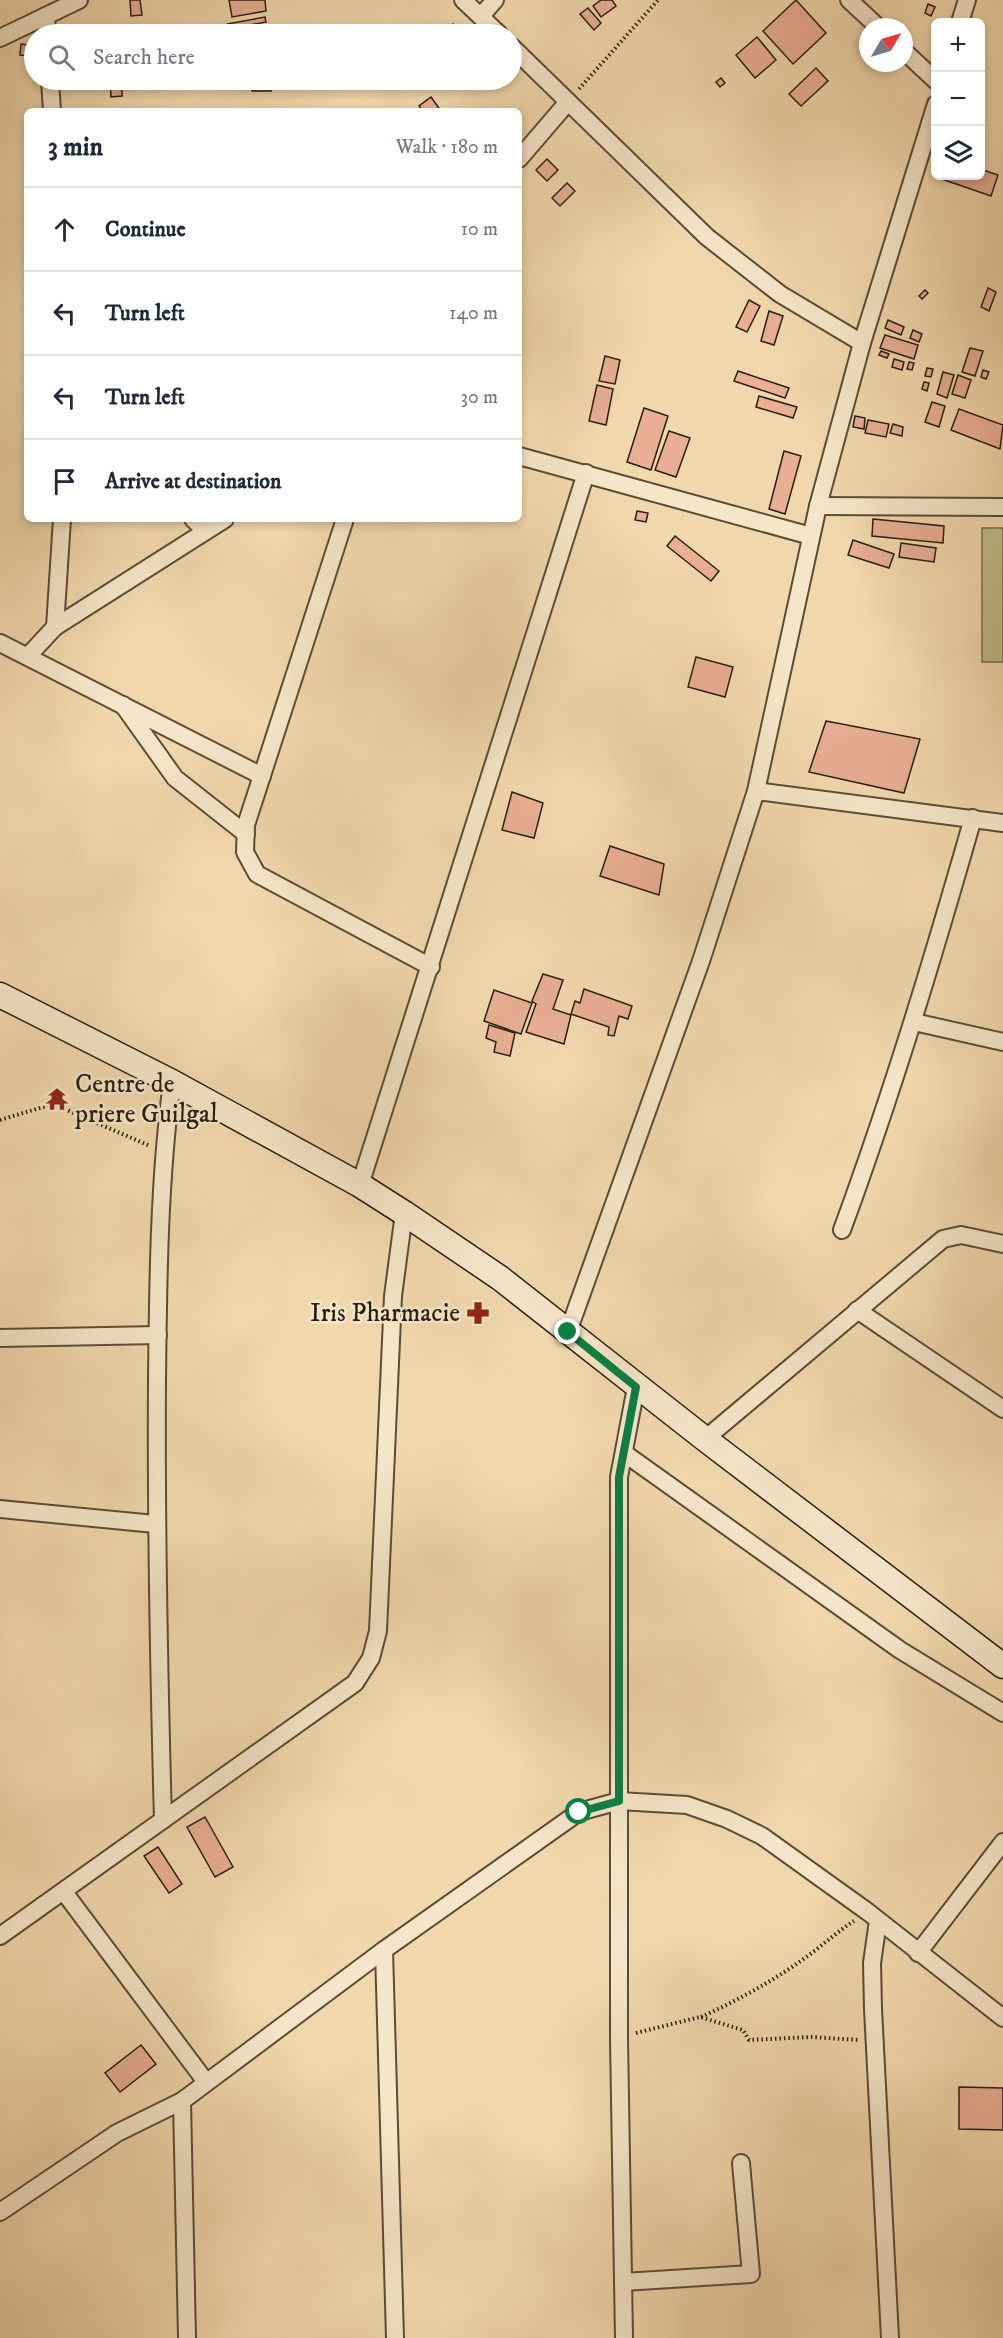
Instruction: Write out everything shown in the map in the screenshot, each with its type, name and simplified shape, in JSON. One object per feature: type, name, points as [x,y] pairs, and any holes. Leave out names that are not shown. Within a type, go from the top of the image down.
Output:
[{"type":"street","points":[[29,24],[79,0]]},
{"type":"street","points":[[463,0],[489,24]]},
{"type":"street","points":[[481,16],[495,0]]},
{"type":"street","points":[[849,0],[868,18]]},
{"type":"street","points":[[961,18],[967,0]]},
{"type":"street","points":[[46,16],[46,24]]},
{"type":"street","points":[[0,38],[24,27]]},
{"type":"street","points":[[522,57],[707,237],[780,294],[862,343]]},
{"type":"street","points":[[913,59],[931,76]]},
{"type":"street","points":[[51,90],[52,108]]},
{"type":"street","points":[[522,156],[567,103]]},
{"type":"street","points":[[568,1332],[701,961],[756,791],[818,506],[862,343],[931,120]]},
{"type":"street","points":[[522,457],[811,536]]},
{"type":"street","points":[[360,1185],[431,968],[586,474]]},
{"type":"street","points":[[818,506],[1003,507]]},
{"type":"street","points":[[55,627],[62,522]]},
{"type":"street","points":[[196,522],[206,531]]},
{"type":"street","points":[[28,656],[55,627],[220,522]]},
{"type":"street","points":[[344,522],[262,776],[246,834],[245,852],[257,874],[431,968]]},
{"type":"street","points":[[0,643],[262,776]]},
{"type":"street","points":[[123,705],[175,778],[246,834]]},
{"type":"street","points":[[756,791],[1003,823]]},
{"type":"street","points":[[842,1230],[880,1126],[914,1022],[973,818]]},
{"type":"street","points":[[0,995],[172,1082],[360,1185],[404,1212],[500,1278],[636,1387],[1003,1666]]},
{"type":"street","points":[[914,1022],[1003,1042]]},
{"type":"street","points":[[163,1820],[155,1524],[163,1152],[172,1082]]},
{"type":"street","points":[[0,1936],[355,1683],[371,1658],[378,1631],[393,1296],[404,1212]]},
{"type":"street","points":[[705,1439],[943,1239],[961,1235],[1003,1244]]},
{"type":"street","points":[[857,1310],[1003,1409]]},
{"type":"street","points":[[0,1338],[158,1335]]},
{"type":"street","points":[[624,2338],[619,2038],[619,1477],[636,1387]]},
{"type":"street","points":[[624,1454],[900,1650],[1003,1713]]},
{"type":"street","points":[[0,1509],[155,1524]]},
{"type":"street","points":[[0,2212],[117,2133],[182,2101],[384,1950],[579,1812],[619,1801],[687,1805],[727,1819],[762,1836],[873,1916],[1003,2018]]},
{"type":"street","points":[[918,1953],[1003,1842]]},
{"type":"street","points":[[64,1892],[206,2082]]},
{"type":"street","points":[[873,1916],[874,2041],[890,2338]]},
{"type":"street","points":[[384,1950],[395,2338]]},
{"type":"street","points":[[182,2101],[187,2338]]},
{"type":"street","points":[[623,2282],[751,2274],[741,2163]]},
{"type":"path","points":[[567,103],[658,0]]},
{"type":"path","points":[[0,1120],[53,1104],[163,1152]]},
{"type":"path","points":[[619,2038],[700,2017],[744,1997],[803,1960],[824,1941],[873,1916]]},
{"type":"path","points":[[700,2017],[743,2030],[750,2040],[811,2037],[874,2041]]},
{"type":"shaded area","points":[[982,528],[1003,528],[1003,662],[982,662]]},
{"type":"building","points":[[130,0],[140,0],[142,15],[131,16]]},
{"type":"building","points":[[229,0],[265,0],[266,11],[232,17]]},
{"type":"building","points":[[601,0],[612,0],[616,6],[601,17],[593,6]]},
{"type":"building","points":[[796,0],[826,33],[793,64],[763,31]]},
{"type":"building","points":[[928,4],[935,7],[931,16],[925,13]]},
{"type":"building","points":[[588,8],[601,23],[594,30],[580,14]]},
{"type":"building","points":[[265,17],[266,22],[255,24],[227,24]]},
{"type":"building","points":[[757,37],[776,60],[755,78],[736,55]]},
{"type":"building","points":[[21,44],[24,44],[24,55],[20,55]]},
{"type":"building","points":[[816,68],[828,81],[801,106],[789,94]]},
{"type":"building","points":[[721,78],[725,83],[720,87],[716,82]]},
{"type":"building","points":[[111,90],[122,90],[122,96],[111,97]]},
{"type":"building","points":[[431,97],[439,108],[421,108],[419,106]]},
{"type":"building","points":[[547,159],[558,170],[547,181],[536,170]]},
{"type":"building","points":[[985,171],[998,175],[991,196],[945,180],[985,180]]},
{"type":"building","points":[[567,183],[575,191],[560,206],[552,198]]},
{"type":"building","points":[[988,288],[996,292],[989,311],[981,307]]},
{"type":"building","points":[[925,290],[928,293],[922,299],[919,296]]},
{"type":"building","points":[[749,300],[760,306],[747,332],[736,327]]},
{"type":"building","points":[[769,311],[783,316],[774,345],[761,341]]},
{"type":"building","points":[[888,320],[904,327],[901,335],[885,328]]},
{"type":"building","points":[[913,330],[922,334],[919,342],[910,338]]},
{"type":"building","points":[[885,335],[918,345],[914,359],[880,348]]},
{"type":"building","points":[[970,348],[983,351],[975,376],[962,372]]},
{"type":"building","points":[[881,351],[889,354],[887,358],[879,355]]},
{"type":"building","points":[[605,356],[620,360],[615,384],[599,381]]},
{"type":"building","points":[[894,359],[904,362],[902,370],[892,367]]},
{"type":"building","points":[[909,362],[914,363],[912,370],[907,369]]},
{"type":"building","points":[[927,368],[933,369],[931,377],[925,376]]},
{"type":"building","points":[[983,370],[989,372],[986,379],[981,377]]},
{"type":"building","points":[[738,371],[789,388],[785,398],[734,381]]},
{"type":"building","points":[[943,372],[954,375],[947,398],[937,394]]},
{"type":"building","points":[[958,375],[971,380],[965,398],[952,394]]},
{"type":"building","points":[[924,382],[929,383],[927,391],[922,389]]},
{"type":"building","points":[[597,385],[613,389],[606,425],[589,421]]},
{"type":"building","points":[[759,396],[797,407],[793,418],[756,407]]},
{"type":"building","points":[[932,402],[945,406],[939,427],[925,422]]},
{"type":"building","points":[[644,408],[668,416],[651,470],[627,462]]},
{"type":"building","points":[[959,409],[1003,425],[1000,449],[951,430]]},
{"type":"building","points":[[855,416],[865,418],[864,429],[853,427]]},
{"type":"building","points":[[868,420],[889,424],[886,437],[865,433]]},
{"type":"building","points":[[893,424],[903,427],[902,436],[890,433]]},
{"type":"building","points":[[669,431],[690,438],[676,477],[655,470]]},
{"type":"building","points":[[784,451],[801,456],[785,514],[769,509]]},
{"type":"building","points":[[637,511],[648,513],[646,522],[635,520]]},
{"type":"building","points":[[873,519],[944,526],[943,543],[872,536]]},
{"type":"building","points":[[675,536],[719,571],[711,581],[667,546]]},
{"type":"building","points":[[853,540],[894,554],[889,568],[848,555]]},
{"type":"building","points":[[901,543],[936,548],[934,562],[899,557]]},
{"type":"building","points":[[696,657],[733,667],[725,697],[688,687]]},
{"type":"building","points":[[826,721],[920,739],[904,793],[809,772]]},
{"type":"building","points":[[512,792],[543,803],[534,838],[502,830]]},
{"type":"building","points":[[610,846],[664,864],[659,895],[600,876]]},
{"type":"building","points":[[543,974],[563,980],[553,1009],[571,1015],[564,1044],[526,1032],[536,1004],[532,1001]]},
{"type":"building","points":[[584,989],[632,1006],[628,1019],[619,1016],[614,1036],[608,1035],[609,1027],[571,1014],[575,1001],[580,1003]]},
{"type":"building","points":[[494,990],[532,1003],[521,1034],[484,1021]]},
{"type":"building","points":[[489,1025],[515,1033],[510,1056],[494,1052],[496,1042],[486,1038]]},
{"type":"building","points":[[205,1817],[233,1867],[215,1877],[187,1827]]},
{"type":"building","points":[[158,1847],[182,1884],[169,1893],[144,1856]]},
{"type":"building","points":[[141,2045],[156,2064],[120,2092],[105,2073]]},
{"type":"building","points":[[959,2087],[1003,2088],[1003,2130],[959,2129]]},
{"type":"place","name":"Centre de priere Guilgal","points":[[57,1099]]},
{"type":"place","name":"Iris Pharmacie","points":[[478,1313]]},
{"type":"route","points":[[568,1332],[636,1387],[619,1477],[619,1801],[579,1812]]}]
